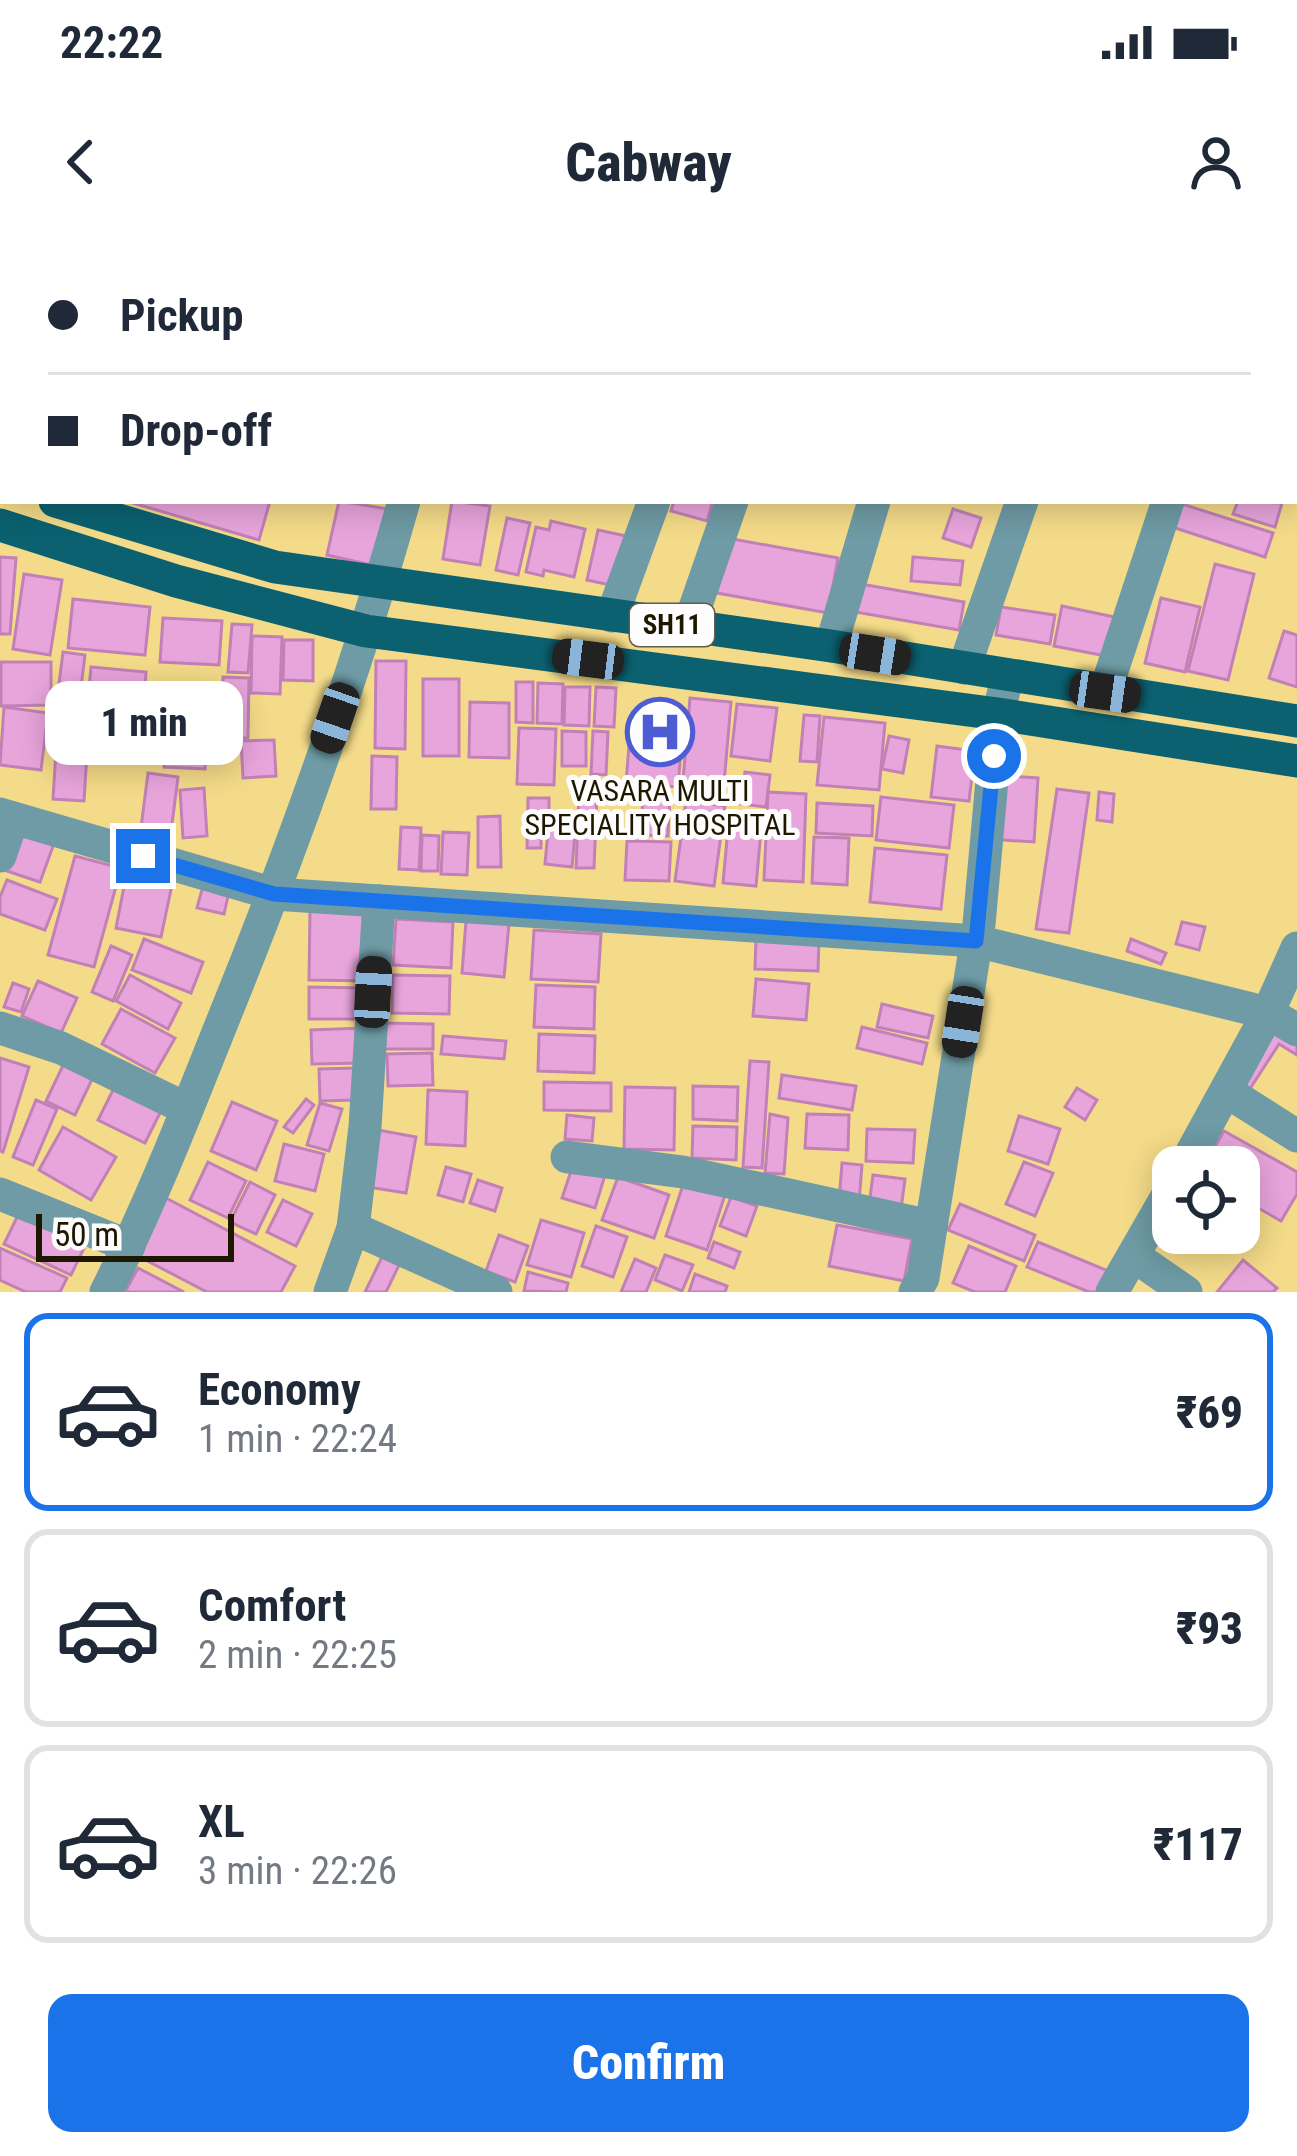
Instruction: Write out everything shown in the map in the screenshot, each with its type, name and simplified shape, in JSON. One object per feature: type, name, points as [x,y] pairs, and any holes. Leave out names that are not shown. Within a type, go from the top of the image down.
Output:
[{"type":"main road","name":"SH11","points":[[65,504],[275,567],[831,646],[1297,721]]},
{"type":"main road","name":"SH11","points":[[0,525],[176,581],[366,631],[998,714],[1297,761]]},
{"type":"street","points":[[106,1292],[274,894],[366,631],[403,504]]},
{"type":"street","points":[[612,616],[653,504]]},
{"type":"street","points":[[688,628],[731,504]]},
{"type":"street","points":[[831,646],[873,504]]},
{"type":"street","points":[[964,668],[1021,504]]},
{"type":"street","points":[[1105,692],[1167,504]]},
{"type":"street","points":[[914,1292],[923,1278],[976,941],[998,714],[1009,675]]},
{"type":"street","points":[[0,856],[6,816],[274,894],[976,941],[1283,1022]]},
{"type":"street","points":[[330,1292],[353,1228],[365,1127],[379,901]]},
{"type":"street","points":[[1196,1146],[1226,1091],[1283,1022],[1297,948]]},
{"type":"street","points":[[0,1028],[61,1048],[187,1109]]},
{"type":"street","points":[[1226,1091],[1297,1136]]},
{"type":"street","points":[[567,1157],[683,1172],[931,1226]]},
{"type":"street","points":[[0,1195],[129,1246]]},
{"type":"street","points":[[1112,1292],[1152,1224]]},
{"type":"street","points":[[353,1228],[496,1292]]},
{"type":"street","points":[[1134,1256],[1186,1292]]},
{"type":"building","points":[[136,504],[269,504],[259,540]]},
{"type":"building","points":[[338,504],[388,509],[376,566],[327,555]]},
{"type":"building","points":[[452,504],[490,506],[480,565],[443,559]]},
{"type":"building","points":[[673,504],[712,504],[707,521],[671,511]]},
{"type":"building","points":[[1182,504],[1273,533],[1265,557],[1172,527]]},
{"type":"building","points":[[1237,504],[1282,504],[1275,527],[1233,514]]},
{"type":"building","points":[[953,509],[981,518],[971,547],[943,538]]},
{"type":"building","points":[[507,518],[530,523],[518,575],[496,570]]},
{"type":"building","points":[[551,521],[585,529],[574,577],[544,570],[543,576],[526,572],[536,527],[549,530]]},
{"type":"building","points":[[598,530],[626,536],[615,586],[587,580]]},
{"type":"building","points":[[727,538],[838,558],[828,613],[717,593]]},
{"type":"building","points":[[0,557],[16,558],[10,634],[0,634]]},
{"type":"building","points":[[913,557],[963,561],[960,585],[911,581]]},
{"type":"building","points":[[1215,564],[1254,574],[1228,680],[1188,671]]},
{"type":"building","points":[[24,574],[62,580],[50,655],[13,649]]},
{"type":"building","points":[[855,583],[964,602],[959,630],[850,611]]},
{"type":"building","points":[[1161,598],[1200,607],[1185,672],[1145,663]]},
{"type":"building","points":[[73,599],[150,607],[145,655],[68,648]]},
{"type":"building","points":[[1062,606],[1114,617],[1106,656],[1054,646]]},
{"type":"building","points":[[1001,607],[1055,615],[1050,644],[996,635]]},
{"type":"building","points":[[163,618],[222,621],[219,665],[160,662]]},
{"type":"building","points":[[232,624],[252,625],[248,673],[228,672]]},
{"type":"building","points":[[1284,631],[1297,635],[1297,687],[1269,678]]},
{"type":"building","points":[[252,636],[282,637],[280,694],[251,693]]},
{"type":"building","points":[[284,640],[313,640],[313,681],[283,680]]},
{"type":"building","points":[[63,652],[85,655],[80,695],[58,692]]},
{"type":"building","points":[[376,661],[406,661],[405,749],[375,748]]},
{"type":"building","points":[[1,662],[51,662],[51,705],[1,706]]},
{"type":"building","points":[[91,667],[146,672],[144,703],[88,699]]},
{"type":"building","points":[[223,677],[249,678],[248,738],[221,738]]},
{"type":"building","points":[[423,679],[459,679],[459,756],[423,756]]},
{"type":"building","points":[[516,682],[533,682],[533,723],[516,722]]},
{"type":"building","points":[[538,683],[563,684],[562,724],[537,723]]},
{"type":"building","points":[[565,687],[590,687],[589,726],[564,725]]},
{"type":"building","points":[[596,687],[616,688],[614,727],[594,726]]},
{"type":"building","points":[[169,692],[209,694],[208,727],[167,725]]},
{"type":"building","points":[[690,698],[731,702],[723,796],[682,792]]},
{"type":"building","points":[[470,702],[509,703],[509,758],[469,757]]},
{"type":"building","points":[[737,704],[777,708],[770,761],[731,756]]},
{"type":"building","points":[[4,707],[48,713],[41,770],[0,765]]},
{"type":"building","points":[[56,709],[93,711],[90,750],[54,747]]},
{"type":"building","points":[[804,715],[820,716],[817,762],[800,761]]},
{"type":"building","points":[[824,717],[885,723],[879,790],[817,785]]},
{"type":"building","points":[[631,721],[683,725],[678,787],[626,783]]},
{"type":"building","points":[[519,728],[556,729],[554,785],[517,784]]},
{"type":"building","points":[[166,730],[207,733],[205,769],[164,767]]},
{"type":"building","points":[[562,731],[586,732],[586,766],[562,766]]},
{"type":"building","points":[[593,731],[608,732],[606,775],[591,774]]},
{"type":"building","points":[[889,736],[909,740],[903,773],[882,769]]},
{"type":"building","points":[[274,740],[276,776],[243,778],[241,741]]},
{"type":"building","points":[[937,746],[975,751],[969,801],[931,797]]},
{"type":"building","points":[[56,751],[87,753],[84,801],[53,799]]},
{"type":"building","points":[[372,756],[397,757],[396,809],[371,809]]},
{"type":"building","points":[[745,772],[770,775],[766,807],[741,804]]},
{"type":"building","points":[[148,773],[178,777],[171,832],[141,828]]},
{"type":"building","points":[[994,775],[1038,778],[1034,842],[989,839]]},
{"type":"building","points":[[204,788],[207,836],[183,838],[180,790]]},
{"type":"building","points":[[1057,789],[1089,793],[1069,933],[1036,929]]},
{"type":"building","points":[[643,792],[670,793],[668,836],[641,835]]},
{"type":"building","points":[[768,792],[806,794],[803,882],[764,880]]},
{"type":"building","points":[[1099,792],[1114,794],[1112,822],[1097,820]]},
{"type":"building","points":[[579,793],[597,794],[594,868],[576,868]]},
{"type":"building","points":[[881,797],[954,805],[949,848],[876,840]]},
{"type":"building","points":[[528,798],[549,798],[549,815],[541,815],[541,848],[527,848]]},
{"type":"building","points":[[686,801],[725,806],[714,886],[675,881]]},
{"type":"building","points":[[817,803],[873,806],[872,836],[816,833]]},
{"type":"building","points":[[500,816],[501,867],[478,867],[478,817]]},
{"type":"building","points":[[549,820],[576,823],[572,867],[545,864]]},
{"type":"building","points":[[20,826],[56,838],[40,882],[4,870]]},
{"type":"building","points":[[401,827],[421,828],[419,870],[399,869]]},
{"type":"building","points":[[728,828],[761,831],[756,886],[723,883]]},
{"type":"building","points":[[443,832],[469,833],[467,875],[441,874]]},
{"type":"building","points":[[422,835],[439,836],[438,871],[421,871]]},
{"type":"building","points":[[814,837],[849,838],[847,885],[812,883]]},
{"type":"building","points":[[627,841],[671,842],[669,881],[625,880]]},
{"type":"building","points":[[875,848],[947,855],[941,909],[870,902]]},
{"type":"building","points":[[75,856],[121,868],[94,967],[48,955]]},
{"type":"building","points":[[128,866],[174,875],[161,937],[116,928]]},
{"type":"building","points":[[7,880],[57,899],[45,930],[0,914]]},
{"type":"building","points":[[203,886],[229,892],[224,914],[197,908]]},
{"type":"building","points":[[310,911],[370,912],[369,981],[309,980]]},
{"type":"building","points":[[396,919],[453,922],[451,968],[393,965]]},
{"type":"building","points":[[466,921],[509,924],[504,977],[462,973]]},
{"type":"building","points":[[1182,922],[1205,927],[1199,950],[1176,944]]},
{"type":"building","points":[[534,930],[601,934],[598,982],[531,979]]},
{"type":"building","points":[[756,938],[819,939],[818,971],[755,969]]},
{"type":"building","points":[[144,939],[203,962],[191,993],[132,970]]},
{"type":"building","points":[[1131,939],[1166,953],[1161,964],[1127,951]]},
{"type":"building","points":[[111,946],[132,955],[113,1001],[92,992]]},
{"type":"building","points":[[130,975],[181,1003],[168,1029],[116,1001]]},
{"type":"building","points":[[393,975],[450,976],[449,1014],[392,1013]]},
{"type":"building","points":[[756,979],[809,984],[806,1020],[753,1016]]},
{"type":"building","points":[[38,981],[77,998],[61,1033],[22,1016]]},
{"type":"building","points":[[13,983],[29,989],[21,1012],[4,1007]]},
{"type":"building","points":[[536,985],[595,987],[594,1029],[534,1027]]},
{"type":"building","points":[[309,987],[363,988],[362,1019],[309,1019]]},
{"type":"building","points":[[882,1004],[933,1016],[928,1038],[877,1027]]},
{"type":"building","points":[[121,1009],[175,1038],[155,1073],[102,1044]]},
{"type":"building","points":[[1279,1022],[1297,1034],[1297,1055],[1279,1044],[1244,1098],[1233,1091]]},
{"type":"building","points":[[384,1023],[433,1024],[433,1049],[384,1049]]},
{"type":"building","points":[[862,1027],[927,1043],[922,1064],[857,1048]]},
{"type":"building","points":[[363,1028],[363,1063],[312,1064],[311,1030]]},
{"type":"building","points":[[539,1034],[595,1036],[594,1073],[538,1071]]},
{"type":"building","points":[[443,1036],[506,1041],[504,1059],[441,1054]]},
{"type":"building","points":[[432,1053],[433,1085],[388,1086],[387,1054]]},
{"type":"building","points":[[67,1057],[96,1071],[75,1115],[46,1101]]},
{"type":"building","points":[[0,1058],[29,1067],[3,1152],[0,1151]]},
{"type":"building","points":[[750,1061],[769,1062],[762,1168],[743,1167]]},
{"type":"building","points":[[357,1068],[357,1100],[320,1101],[319,1069]]},
{"type":"building","points":[[782,1075],[856,1086],[852,1110],[779,1098]]},
{"type":"building","points":[[117,1082],[164,1105],[145,1143],[98,1120]]},
{"type":"building","points":[[544,1082],[611,1083],[611,1111],[544,1110]]},
{"type":"building","points":[[693,1086],[738,1087],[737,1121],[693,1119]]},
{"type":"building","points":[[625,1087],[675,1088],[674,1150],[624,1149]]},
{"type":"building","points":[[1077,1088],[1097,1100],[1085,1120],[1065,1107]]},
{"type":"building","points":[[428,1090],[467,1092],[465,1146],[426,1144]]},
{"type":"building","points":[[306,1099],[314,1105],[293,1133],[284,1127]]},
{"type":"building","points":[[36,1100],[57,1109],[33,1165],[13,1157]]},
{"type":"building","points":[[232,1102],[277,1121],[256,1170],[211,1151]]},
{"type":"building","points":[[320,1103],[342,1109],[329,1151],[307,1145]]},
{"type":"building","points":[[770,1114],[788,1118],[784,1174],[765,1173]]},
{"type":"building","points":[[807,1114],[849,1115],[848,1150],[805,1148]]},
{"type":"building","points":[[567,1115],[594,1118],[592,1141],[565,1139]]},
{"type":"building","points":[[1019,1116],[1060,1129],[1048,1164],[1008,1151]]},
{"type":"building","points":[[693,1126],[737,1127],[736,1160],[692,1158]]},
{"type":"building","points":[[63,1127],[116,1157],[91,1200],[39,1170]]},
{"type":"building","points":[[867,1129],[915,1130],[913,1163],[866,1161]]},
{"type":"building","points":[[378,1130],[416,1137],[406,1193],[368,1187]]},
{"type":"building","points":[[1224,1131],[1251,1146],[1215,1146]]},
{"type":"building","points":[[284,1144],[324,1154],[315,1191],[275,1181]]},
{"type":"building","points":[[1260,1151],[1297,1172],[1297,1194],[1281,1221],[1260,1209]]},
{"type":"building","points":[[208,1162],[246,1181],[228,1218],[190,1200]]},
{"type":"building","points":[[1024,1162],[1053,1173],[1035,1216],[1006,1204]]},
{"type":"building","points":[[842,1163],[862,1165],[859,1202],[839,1201]]},
{"type":"building","points":[[573,1165],[605,1175],[595,1208],[562,1198]]},
{"type":"building","points":[[446,1167],[471,1174],[463,1202],[438,1195]]},
{"type":"building","points":[[873,1175],[905,1179],[901,1209],[869,1205]]},
{"type":"building","points":[[618,1177],[669,1195],[654,1238],[602,1220]]},
{"type":"building","points":[[478,1180],[502,1188],[495,1211],[470,1203]]},
{"type":"building","points":[[250,1182],[275,1195],[256,1234],[230,1222]]},
{"type":"building","points":[[684,1182],[725,1195],[707,1250],[666,1236]]},
{"type":"building","points":[[731,1197],[757,1206],[746,1236],[720,1226]]},
{"type":"building","points":[[166,1198],[295,1266],[281,1292],[207,1292],[136,1255]]},
{"type":"building","points":[[283,1200],[312,1214],[296,1246],[267,1232]]},
{"type":"building","points":[[960,1204],[1035,1235],[1024,1261],[948,1230]]},
{"type":"building","points":[[18,1215],[85,1246],[71,1275],[4,1244]]},
{"type":"building","points":[[541,1220],[584,1233],[571,1277],[527,1265]]},
{"type":"building","points":[[837,1225],[912,1239],[904,1281],[829,1266]]},
{"type":"building","points":[[596,1226],[627,1237],[613,1277],[582,1266]]},
{"type":"building","points":[[499,1235],[528,1246],[515,1282],[486,1271]]},
{"type":"building","points":[[714,1242],[740,1252],[734,1268],[708,1258]]},
{"type":"building","points":[[1038,1242],[1113,1273],[1105,1292],[1089,1292],[1027,1267]]},
{"type":"building","points":[[969,1246],[1016,1266],[1005,1292],[975,1292],[953,1283]]},
{"type":"building","points":[[0,1248],[67,1278],[60,1292],[26,1292],[0,1280]]},
{"type":"building","points":[[384,1253],[401,1261],[386,1292],[365,1292]]},
{"type":"building","points":[[665,1255],[693,1265],[682,1291],[655,1280]]},
{"type":"building","points":[[635,1259],[656,1268],[646,1292],[621,1292]]},
{"type":"building","points":[[1243,1260],[1277,1288],[1273,1292],[1217,1292]]},
{"type":"building","points":[[138,1268],[184,1292],[125,1292]]},
{"type":"building","points":[[528,1272],[568,1283],[566,1292],[524,1291]]},
{"type":"building","points":[[695,1274],[727,1286],[725,1292],[689,1292]]},
{"type":"place","name":"VASARA MULTI SPECIALITY HOSPITAL","points":[[660,732]]},
{"type":"route","points":[[143,856],[274,894],[976,941],[994,756]]}]
